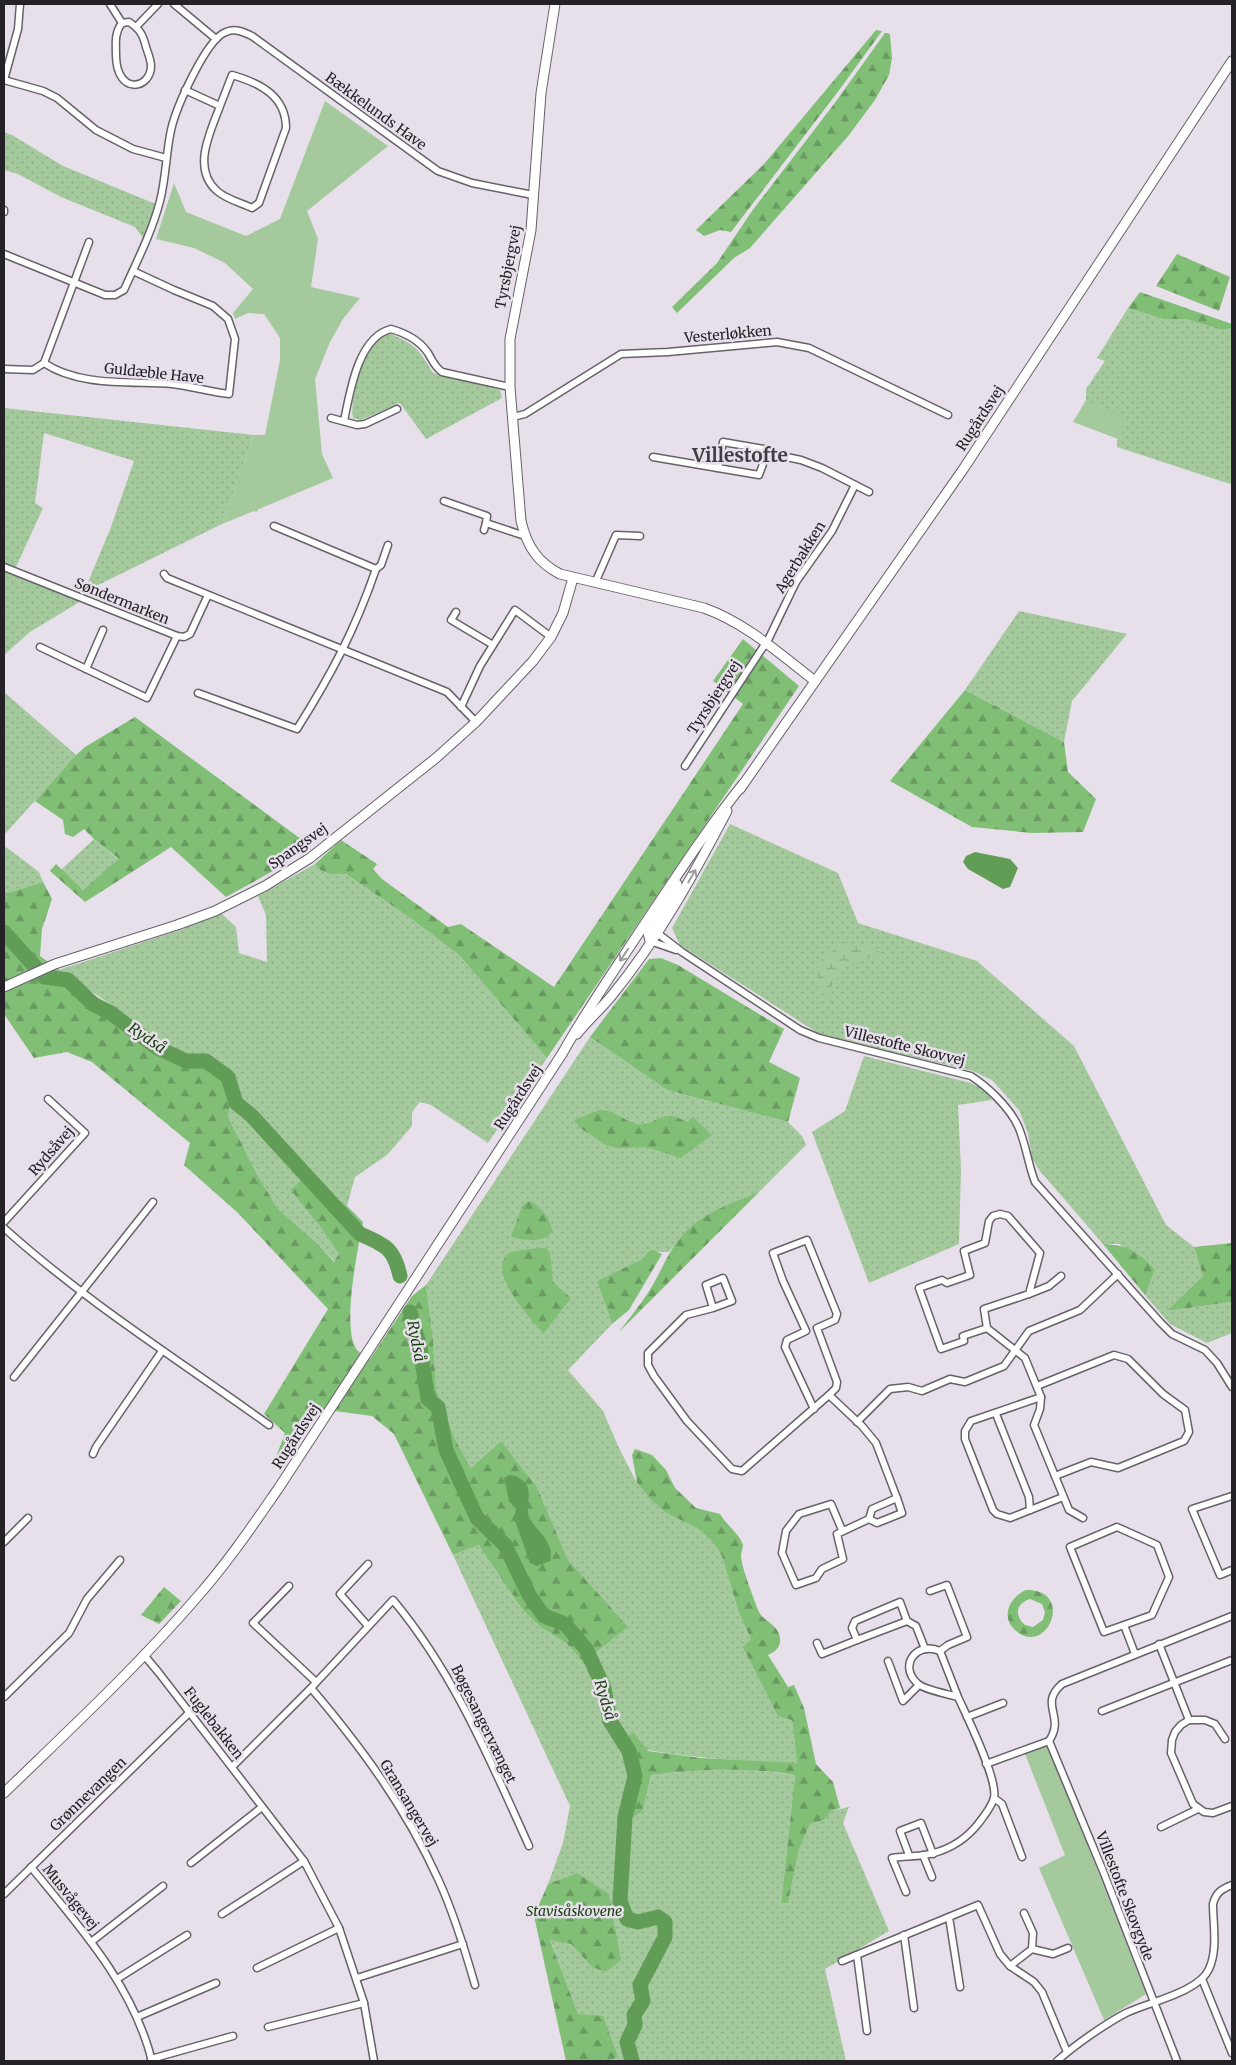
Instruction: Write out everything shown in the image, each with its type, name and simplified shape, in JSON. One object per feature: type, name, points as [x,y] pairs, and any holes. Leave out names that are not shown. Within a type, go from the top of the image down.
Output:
[{"type":"main road","name":"Tyrsbjergvej","points":[[555,4],[541,93],[531,230],[510,339],[510,387],[525,536],[539,560],[560,574],[704,608],[734,621],[815,681]]},
{"type":"main road","name":"Rugårdsvej","points":[[651,928],[669,900],[676,886],[680,871],[964,468],[1232,61]]},
{"type":"main road","name":"Spangsvej","points":[[4,986],[55,964],[215,911],[265,886],[310,858],[436,758],[476,722],[533,661],[551,637],[563,613],[573,578]]},
{"type":"main road","name":"Rugårdsvej","points":[[4,1793],[144,1656],[199,1595],[240,1544],[278,1489],[639,933],[651,928],[685,888],[743,784]]},
{"type":"main road","points":[[650,941],[648,933],[651,928]]},
{"type":"main road","points":[[639,933],[650,941]]},
{"type":"main road","name":"Rugårdsvej","points":[[562,1054],[613,994],[650,941]]},
{"type":"street","points":[[20,4],[18,29],[4,80],[43,91],[57,98],[96,130],[133,149],[166,158]]},
{"type":"street","points":[[110,4],[122,23]]},
{"type":"street","points":[[136,27],[158,4]]},
{"type":"street","points":[[4,254],[105,296],[115,295],[124,290],[152,229],[160,201],[171,128],[185,90],[199,64],[216,39],[174,4]]},
{"type":"street","points":[[129,22],[142,33],[151,64],[150,75],[140,84],[130,84],[121,79],[116,69],[116,32],[122,23],[129,22]]},
{"type":"street","name":"Bækkelunds Have","points":[[216,39],[224,32],[234,30],[245,32],[252,36],[438,171],[472,183],[533,195]]},
{"type":"street","points":[[232,75],[251,81],[273,95],[282,106],[284,112],[286,128],[259,203],[252,208],[217,191],[209,181],[205,171],[204,160],[207,144],[220,106],[232,75]]},
{"type":"street","points":[[185,90],[220,106]]},
{"type":"street","points":[[4,369],[33,370],[44,363],[89,242]]},
{"type":"street","name":"Guldæble Have","points":[[44,363],[51,368],[72,375],[102,380],[175,384],[230,394],[235,339],[228,320],[213,306],[133,271]]},
{"type":"street","points":[[344,421],[355,372],[359,364],[376,336],[392,329],[421,344],[435,367],[442,372],[510,387]]},
{"type":"street","name":"Vesterløkken","points":[[513,417],[525,414],[621,354],[668,352],[777,342],[809,348],[948,415]]},
{"type":"street","points":[[331,418],[358,425],[366,424],[397,409]]},
{"type":"street","points":[[718,468],[723,442],[764,449],[767,453],[800,460],[869,492]]},
{"type":"street","points":[[653,457],[760,475],[767,453]]},
{"type":"street","name":"Agerbakken","points":[[766,643],[796,582],[832,531],[856,485]]},
{"type":"street","points":[[444,501],[487,516],[485,527],[525,536]]},
{"type":"street","points":[[274,526],[376,569]]},
{"type":"street","points":[[595,582],[616,535],[640,536]]},
{"type":"street","points":[[198,693],[297,729],[344,650],[376,569],[380,565],[388,545]]},
{"type":"street","name":"Søndermarken","points":[[4,567],[177,636],[184,637],[190,634],[208,594]]},
{"type":"street","points":[[164,574],[167,578],[447,692],[476,722]]},
{"type":"street","points":[[461,707],[480,666],[514,610],[551,637]]},
{"type":"street","points":[[456,612],[451,620],[493,645]]},
{"type":"street","points":[[86,669],[103,630]]},
{"type":"street","points":[[40,647],[147,698],[177,636]]},
{"type":"street","name":"Tyrsbjergvej","points":[[685,766],[766,643]]},
{"type":"street","name":"Villestofte Skovvej","points":[[651,928],[682,952],[806,1033],[819,1038],[971,1076],[987,1086],[1018,1125],[1035,1182],[1172,1334],[1204,1350],[1217,1363],[1232,1387]]},
{"type":"street","name":"Villestofte Skovvej","points":[[650,941],[682,952]]},
{"type":"street","name":"Rydsåvej","points":[[4,1222],[85,1133],[48,1099]]},
{"type":"street","points":[[14,1377],[153,1202]]},
{"type":"street","points":[[987,1328],[963,1336],[964,1342],[941,1349],[919,1288],[942,1280],[947,1283],[970,1275],[964,1251],[985,1243],[993,1216],[1000,1214],[1008,1216],[1040,1253],[1029,1294]]},
{"type":"street","points":[[4,1228],[43,1263],[82,1293],[270,1425]]},
{"type":"street","points":[[713,1308],[706,1285],[723,1278],[732,1301],[713,1308],[686,1315],[648,1353],[647,1359],[654,1376],[687,1421],[732,1469],[742,1471],[814,1409],[829,1396],[836,1388],[837,1382],[817,1328],[835,1320],[837,1314],[808,1240],[773,1253],[783,1281],[806,1331],[787,1340],[785,1346],[814,1409]]},
{"type":"street","points":[[857,1422],[890,1389],[908,1387],[922,1390],[950,1379],[965,1382],[1004,1366],[1029,1331],[1080,1310],[1118,1274]]},
{"type":"street","points":[[1061,1276],[1049,1286],[984,1309],[987,1328],[1025,1358],[1041,1397],[1040,1409],[1034,1425],[1069,1510],[1083,1518]]},
{"type":"street","points":[[93,1454],[162,1351]]},
{"type":"street","points":[[1037,1386],[1114,1355],[1128,1359],[1163,1394],[1185,1410],[1190,1427],[1184,1441],[1118,1468],[1091,1462],[1055,1476]]},
{"type":"street","points":[[829,1396],[876,1442],[902,1513],[877,1524],[869,1519]]},
{"type":"street","points":[[1041,1397],[971,1422],[965,1431],[965,1439],[993,1510],[997,1514],[1010,1518],[1063,1497]]},
{"type":"street","points":[[996,1414],[1029,1497],[1030,1510]]},
{"type":"street","points":[[1232,1496],[1192,1509],[1220,1575],[1232,1570]]},
{"type":"street","points":[[869,1519],[872,1509],[897,1498]]},
{"type":"street","points":[[842,1530],[831,1504],[799,1514],[786,1531],[782,1553],[796,1585],[816,1578],[822,1569],[843,1559],[837,1534],[869,1519]]},
{"type":"street","points":[[4,1542],[28,1518]]},
{"type":"street","points":[[1117,1527],[1157,1545],[1169,1577],[1152,1615],[1124,1625],[1104,1632],[1070,1547],[1117,1527]]},
{"type":"street","points":[[4,1697],[69,1633],[87,1600],[120,1560]]},
{"type":"street","points":[[368,1564],[340,1594],[368,1626]]},
{"type":"street","points":[[930,1590],[947,1585],[967,1637],[948,1645],[940,1651]]},
{"type":"street","points":[[289,1586],[253,1623],[316,1682]]},
{"type":"street","name":"Bøgesangervænget","points":[[232,1767],[311,1688],[393,1600],[416,1627],[461,1700],[529,1846]]},
{"type":"street","points":[[857,1640],[852,1628],[855,1621],[900,1602],[907,1621],[916,1626],[925,1649]]},
{"type":"street","points":[[986,1764],[1049,1741],[1054,1733],[1056,1723],[1052,1701],[1057,1689],[1062,1684],[1232,1616]]},
{"type":"street","points":[[817,1642],[822,1654],[907,1621]]},
{"type":"street","points":[[1124,1625],[1135,1654]]},
{"type":"street","points":[[1159,1644],[1189,1720]]},
{"type":"street","points":[[940,1651],[931,1648],[914,1654],[910,1660],[909,1667],[915,1682],[919,1685],[958,1697]]},
{"type":"street","points":[[906,1892],[892,1858],[933,1854],[950,1848],[972,1831],[989,1809],[994,1798],[994,1786],[986,1764],[940,1651]]},
{"type":"street","name":"Fuglebakken","points":[[144,1656],[304,1861],[339,1928],[357,1978],[364,2003],[374,2061]]},
{"type":"street","points":[[1102,1711],[1232,1660]]},
{"type":"street","points":[[888,1661],[904,1701],[919,1685]]},
{"type":"street","name":"Gransangervej","points":[[311,1688],[353,1739],[391,1792],[420,1842],[440,1882],[463,1944],[475,1985]]},
{"type":"street","points":[[967,1717],[1002,1703]]},
{"type":"street","name":"Grønnevangen","points":[[4,1894],[189,1713]]},
{"type":"street","points":[[1225,1740],[1215,1724],[1205,1720],[1189,1720],[1175,1732],[1172,1740],[1172,1753],[1192,1804],[1198,1809],[1213,1813],[1232,1806]]},
{"type":"street","name":"Villestofte Skovgyde","points":[[1049,1741],[1176,2061]]},
{"type":"street","points":[[994,1798],[1002,1804],[1022,1857]]},
{"type":"street","points":[[191,1863],[262,1807]]},
{"type":"street","points":[[1161,1827],[1198,1809]]},
{"type":"street","points":[[909,1855],[900,1831],[921,1823],[933,1854]]},
{"type":"street","points":[[923,1855],[932,1877]]},
{"type":"street","points":[[222,1914],[304,1861]]},
{"type":"street","name":"Musvågevej","points":[[31,1867],[91,1942],[117,1979],[137,2017],[152,2060],[232,2036]]},
{"type":"street","points":[[1057,2061],[1067,2052],[1125,2014],[1192,1986],[1202,1979],[1210,1969],[1213,1955],[1213,1907],[1216,1896],[1221,1890],[1232,1885]]},
{"type":"street","name":"Musvågevej","points":[[91,1942],[163,1886]]},
{"type":"street","points":[[842,1961],[978,1905],[1000,1954],[1010,1966],[1034,1982],[1042,1992],[1067,2052]]},
{"type":"street","points":[[1010,1966],[1032,1949],[1033,1933],[1024,1914]]},
{"type":"street","points":[[949,1917],[960,1987]]},
{"type":"street","points":[[257,1968],[339,1928]]},
{"type":"street","points":[[117,1979],[187,1935]]},
{"type":"street","points":[[904,1935],[914,2008]]},
{"type":"street","points":[[357,1978],[463,1944]]},
{"type":"street","points":[[1032,1949],[1053,1954],[1068,1948]]},
{"type":"street","points":[[857,1954],[868,2031]]},
{"type":"street","points":[[1202,1979],[1232,2053]]},
{"type":"street","points":[[137,2017],[216,1983]]},
{"type":"street","points":[[268,2027],[364,2003]]},
{"type":"green space","points":[[876,30],[882,31],[731,232],[720,230],[704,236],[696,230],[764,164]]},
{"type":"green space","points":[[885,33],[890,34],[892,58],[889,75],[875,100],[849,135],[750,248],[734,258],[677,313],[672,307],[717,263],[752,211],[834,104]]},
{"type":"green space","points":[[325,101],[388,146],[307,211],[318,239],[311,287],[360,298],[343,319],[330,342],[315,379],[322,454],[333,478],[259,509],[256,512],[254,511],[222,524],[254,435],[265,435],[280,360],[280,338],[264,314],[248,313],[235,319],[233,313],[253,289],[225,263],[194,248],[156,239],[174,183],[186,212],[246,236],[280,219]]},
{"type":"green space","points":[[4,132],[63,166],[158,205],[146,242],[135,227],[61,197],[18,174],[4,170]]},
{"type":"green space","points":[[1177,254],[1230,277],[1219,311],[1156,286]]},
{"type":"green space","points":[[1140,292],[1232,324],[1232,328],[1222,330],[1185,319],[1163,319],[1128,308]]},
{"type":"green space","points":[[1128,308],[1163,319],[1185,319],[1222,330],[1232,328],[1232,481],[1230,484],[1117,447],[1117,440],[1127,422],[1086,400],[1086,389],[1105,361],[1097,358]]},
{"type":"green space","points":[[389,333],[416,348],[433,373],[500,390],[502,398],[426,439],[400,403],[361,420],[353,418],[353,401],[364,360],[374,343]]},
{"type":"green space","points":[[1086,400],[1126,418],[1127,422],[1118,439],[1073,422]]},
{"type":"green space","points":[[4,408],[254,435],[222,524],[84,592],[111,527],[134,461],[44,433],[35,503],[43,508],[16,567],[4,563]]},
{"type":"green space","points":[[4,570],[81,601],[30,632],[4,655]]},
{"type":"green space","points":[[1019,611],[1127,634],[1072,701],[1064,742],[965,690]]},
{"type":"green space","points":[[743,639],[799,686],[547,1058],[459,955],[409,917],[346,874],[330,874],[320,870],[315,864],[341,840],[377,864],[373,869],[382,879],[448,927],[461,924],[554,987],[743,704],[713,681]]},
{"type":"green space","points":[[965,690],[1064,742],[1068,772],[1096,799],[1083,832],[1032,833],[972,827],[890,781]]},
{"type":"green space","points":[[4,692],[76,755],[4,835]]},
{"type":"green space","points":[[135,717],[309,845],[282,866],[226,897],[171,847],[85,902],[50,871],[56,864],[83,890],[119,859],[84,829],[73,837],[65,834],[63,820],[35,801],[85,747]]},
{"type":"green space","points":[[730,824],[838,873],[858,923],[977,961],[1074,1046],[1166,1225],[1194,1247],[1203,1276],[1168,1311],[1232,1302],[1232,1333],[1207,1343],[1170,1324],[1145,1295],[1155,1270],[1119,1244],[1103,1244],[1040,1171],[1032,1158],[1028,1133],[1019,1110],[992,1080],[973,1071],[821,1035],[680,945],[672,928]]},
{"type":"green space","points":[[94,839],[119,860],[83,890],[61,870]]},
{"type":"green space","points":[[6,847],[39,872],[43,882],[7,893],[4,890],[4,852]]},
{"type":"green space","points":[[315,864],[320,870],[330,874],[346,874],[409,917],[459,955],[547,1058],[488,1143],[431,1105],[420,1102],[412,1112],[412,1126],[387,1155],[355,1177],[347,1206],[305,1176],[322,1229],[340,1254],[335,1262],[318,1244],[278,1209],[258,1176],[228,1117],[235,1077],[175,1053],[125,1014],[59,970],[180,930],[221,913],[236,927],[239,953],[267,962],[266,915],[258,896]]},
{"type":"green space","points":[[43,882],[52,899],[42,929],[40,956],[175,1053],[235,1077],[228,1117],[258,1176],[278,1209],[318,1244],[334,1262],[339,1254],[291,1190],[305,1176],[347,1206],[363,1222],[352,1288],[350,1325],[352,1340],[357,1350],[370,1359],[412,1296],[426,1285],[433,1339],[436,1389],[455,1439],[471,1468],[501,1441],[537,1487],[568,1560],[628,1627],[583,1662],[567,1644],[541,1627],[523,1610],[479,1545],[453,1555],[394,1434],[372,1416],[320,1409],[282,1468],[276,1457],[285,1433],[264,1414],[328,1309],[238,1213],[184,1165],[190,1143],[92,1062],[67,1052],[34,1058],[4,1014],[4,890],[7,893]]},
{"type":"green space","points":[[844,942],[871,947],[888,957],[857,960],[845,968],[832,984],[831,1004],[820,991],[817,964]]},
{"type":"green space","points":[[661,958],[678,965],[784,1029],[769,1062],[800,1078],[788,1122],[667,1090],[590,1037],[649,959]]},
{"type":"green space","points":[[590,1037],[667,1090],[788,1122],[802,1136],[806,1145],[760,1191],[715,1211],[695,1224],[669,1252],[648,1252],[642,1259],[597,1281],[612,1324],[568,1370],[603,1411],[637,1483],[651,1500],[666,1513],[697,1528],[711,1540],[721,1554],[739,1613],[792,1720],[797,1764],[685,1755],[619,1744],[627,1778],[620,1812],[643,1810],[651,1775],[701,1770],[746,1769],[795,1775],[781,1904],[788,1903],[799,1850],[810,1824],[824,1820],[832,1811],[849,1807],[843,1823],[889,1931],[825,1969],[846,2061],[609,2061],[618,2057],[578,2015],[550,1939],[571,1944],[592,1967],[577,1873],[548,1884],[563,1843],[570,1806],[453,1555],[479,1545],[544,1629],[567,1644],[583,1662],[579,1573],[568,1560],[537,1487],[501,1441],[471,1468],[455,1439],[436,1389],[433,1339],[426,1285]]},
{"type":"green space","points":[[864,1056],[971,1083],[985,1090],[992,1100],[958,1105],[961,1170],[959,1244],[869,1283],[812,1132],[845,1111]]},
{"type":"green space","points":[[600,1110],[605,1110],[637,1124],[646,1124],[668,1116],[687,1122],[693,1117],[712,1135],[681,1158],[646,1147],[617,1148],[606,1145],[580,1128],[574,1120]]},
{"type":"green space","points":[[760,1191],[619,1332],[640,1305],[669,1254],[686,1231],[709,1214]]},
{"type":"green space","points":[[528,1201],[541,1209],[551,1226],[553,1231],[544,1238],[534,1240],[511,1237],[522,1206]]},
{"type":"green space","points":[[1232,1243],[1232,1302],[1167,1311],[1203,1276],[1194,1247]]},
{"type":"green space","points":[[1103,1244],[1126,1248],[1138,1254],[1155,1270],[1145,1295]]},
{"type":"green space","points":[[546,1248],[550,1253],[553,1282],[571,1298],[544,1333],[521,1307],[506,1283],[503,1262],[508,1254],[511,1253]]},
{"type":"green space","points":[[653,1250],[662,1254],[629,1310],[612,1324],[597,1281],[642,1259],[648,1252]]},
{"type":"green space","points":[[635,1449],[652,1455],[666,1470],[675,1488],[696,1508],[720,1514],[742,1541],[741,1556],[748,1584],[759,1612],[774,1626],[780,1638],[778,1647],[768,1655],[788,1687],[794,1685],[804,1708],[816,1764],[833,1782],[840,1808],[832,1811],[824,1820],[810,1824],[799,1850],[788,1903],[781,1904],[795,1775],[776,1772],[723,1770],[651,1775],[643,1810],[633,1818],[620,1812],[627,1778],[619,1744],[633,1732],[648,1751],[701,1758],[797,1763],[792,1720],[778,1716],[743,1647],[751,1639],[739,1613],[721,1554],[711,1540],[697,1528],[666,1513],[651,1500],[637,1483],[632,1455]]},
{"type":"green space","points":[[164,1587],[181,1601],[159,1624],[141,1615]]},
{"type":"green space","points":[[1026,1590],[1041,1593],[1050,1600],[1053,1610],[1051,1620],[1046,1630],[1037,1636],[1027,1637],[1015,1630],[1008,1619],[1009,1607],[1020,1593]],"holes":[[[1030,1599],[1042,1604],[1045,1612],[1043,1620],[1033,1627],[1025,1625],[1018,1614],[1022,1603]]]},
{"type":"green space","points":[[1048,1744],[1146,1994],[1104,2020],[1039,1868],[1065,1855],[1025,1754]]},
{"type":"green space","name":"Stavisåskovene","points":[[577,1873],[609,1894],[621,1960],[606,1972],[592,1967],[571,1944],[550,1940],[578,2014],[603,2016],[618,2057],[609,2061],[566,2061],[534,1916],[548,1884]]},
{"type":"shaded area","points":[[975,852],[1010,859],[1018,868],[1010,887],[1003,889],[968,869],[963,862],[966,856]]},
{"type":"shaded area","points":[[509,1475],[521,1479],[528,1488],[528,1515],[548,1543],[551,1554],[550,1561],[537,1566],[530,1563],[514,1518],[516,1509],[509,1501],[504,1478]]},
{"type":"waterway","name":"Rydså","points":[[4,932],[44,977],[68,980],[93,1004],[111,1013],[156,1047],[186,1061],[206,1061],[228,1077],[236,1103],[251,1115],[360,1234],[376,1241],[391,1253],[395,1259],[400,1276]]},
{"type":"waterway","name":"Rydså","points":[[410,1312],[420,1348],[428,1399],[438,1407],[446,1450],[477,1518],[505,1545],[529,1595],[544,1616],[565,1624],[586,1649],[604,1688],[610,1721],[629,1751],[635,1776],[625,1817],[620,1901],[627,1919],[638,1922],[658,1917],[665,1922],[665,1937],[640,1985],[643,2001],[634,2015],[635,2025],[627,2042],[632,2061]]},
{"type":"district","name":"Villestofte","points":[[740,455]]}]
